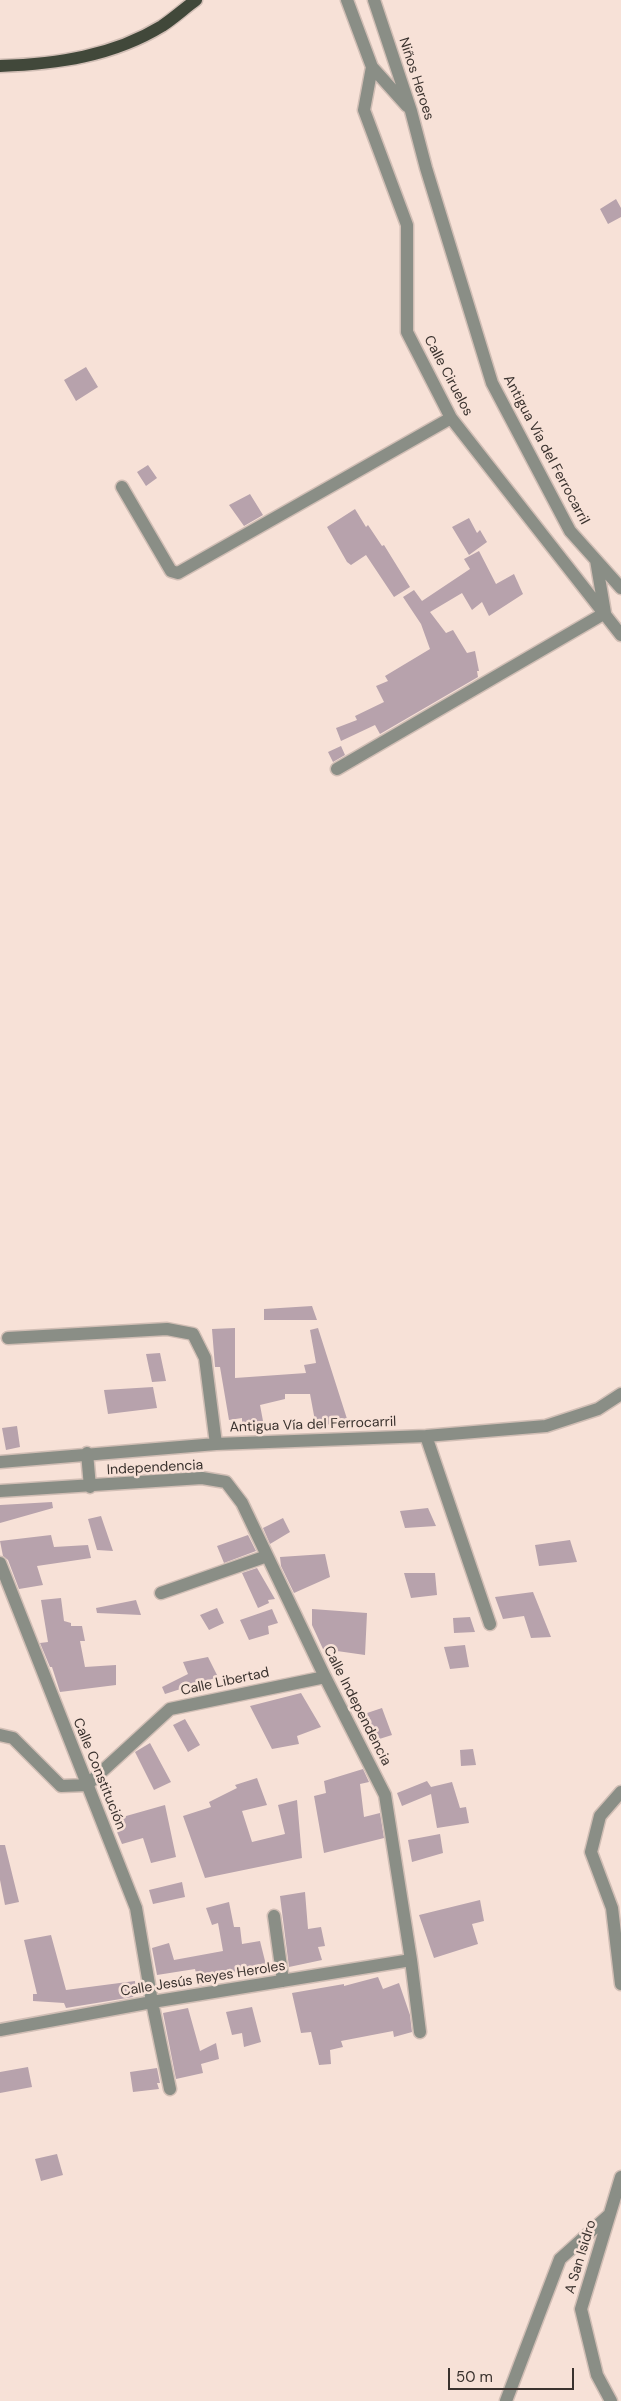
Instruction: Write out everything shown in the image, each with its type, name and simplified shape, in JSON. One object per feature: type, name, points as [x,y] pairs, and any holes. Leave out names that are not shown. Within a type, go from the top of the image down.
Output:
[{"type":"main road","points":[[0,66],[44,64],[108,51],[162,26],[196,0]]},
{"type":"street","points":[[347,0],[372,67],[411,111]]},
{"type":"street","name":"Niños Heroes","points":[[374,0],[411,111],[426,168]]},
{"type":"street","name":"Calle Ciruelos","points":[[372,67],[364,110],[407,225],[407,332],[451,418],[621,635]]},
{"type":"street","name":"Antigua Vía del Ferrocarril","points":[[426,168],[492,384],[570,531],[621,588]]},
{"type":"street","points":[[122,487],[171,572],[178,573],[451,418]]},
{"type":"street","points":[[337,769],[605,613],[596,560]]},
{"type":"street","points":[[8,1338],[166,1330],[193,1334],[205,1358],[216,1444]]},
{"type":"street","name":"Antigua Vía del Ferrocarril","points":[[0,1462],[87,1453],[216,1444],[426,1436],[546,1426],[598,1409],[621,1394]]},
{"type":"street","points":[[426,1436],[490,1624]]},
{"type":"street","name":"Independencia","points":[[87,1453],[90,1487],[202,1478],[226,1482]]},
{"type":"street","name":"Calle Independencia","points":[[226,1482],[242,1503],[325,1677],[385,1795],[411,1960],[420,2032]]},
{"type":"street","points":[[0,1491],[90,1487]]},
{"type":"street","points":[[161,1593],[267,1556]]},
{"type":"street","name":"Calle Constitución","points":[[0,1563],[136,1908],[152,2002],[170,2089]]},
{"type":"street","name":"Calle Libertad","points":[[87,1785],[170,1709],[325,1677]]},
{"type":"street","points":[[0,1735],[13,1738],[61,1786],[87,1785]]},
{"type":"street","points":[[621,1792],[600,1816],[592,1852],[612,1908],[621,1984]]},
{"type":"street","points":[[274,1916],[283,1981]]},
{"type":"street","name":"Calle Jesús Reyes Heroles","points":[[0,2030],[152,2002],[411,1960]]},
{"type":"street","name":"A San Isidro","points":[[611,2401],[597,2376],[581,2309],[621,2177]]},
{"type":"street","points":[[506,2401],[560,2259],[609,2216]]},
{"type":"building","points":[[616,199],[621,208],[621,217],[608,224],[600,209]]},
{"type":"building","points":[[86,367],[98,387],[76,401],[64,380]]},
{"type":"building","points":[[148,465],[157,478],[146,486],[137,472]]},
{"type":"building","points":[[250,494],[263,515],[244,526],[229,505]]},
{"type":"building","points":[[355,509],[366,527],[368,525],[382,546],[384,545],[410,587],[394,597],[366,555],[351,565],[347,562],[327,527]]},
{"type":"building","points":[[469,518],[477,533],[480,530],[487,542],[469,555],[452,527]]},
{"type":"building","points":[[479,551],[496,584],[514,574],[523,594],[489,616],[482,602],[472,610],[462,593],[430,612],[446,633],[453,630],[467,653],[475,651],[479,671],[477,671],[478,677],[380,734],[375,725],[341,741],[336,728],[357,720],[355,716],[384,702],[376,686],[388,681],[385,676],[430,649],[421,624],[403,597],[414,590],[422,601],[470,569],[464,559]]},
{"type":"building","points":[[341,746],[345,755],[333,762],[328,752]]},
{"type":"building","points":[[312,1306],[317,1320],[264,1320],[264,1309]]},
{"type":"building","points":[[235,1328],[235,1378],[306,1373],[304,1365],[316,1363],[310,1330],[318,1328],[348,1422],[316,1426],[310,1394],[285,1394],[285,1399],[260,1405],[263,1421],[242,1423],[242,1418],[229,1420],[220,1367],[215,1367],[212,1329]]},
{"type":"building","points":[[160,1353],[166,1381],[152,1382],[146,1354]]},
{"type":"building","points":[[153,1387],[157,1408],[108,1414],[104,1390]]},
{"type":"building","points":[[17,1426],[20,1447],[6,1450],[2,1428]]},
{"type":"building","points":[[52,1502],[53,1508],[0,1523],[0,1505]]},
{"type":"building","points":[[428,1508],[436,1526],[405,1528],[400,1511]]},
{"type":"building","points":[[101,1516],[113,1551],[97,1550],[88,1519]]},
{"type":"building","points":[[283,1518],[290,1532],[270,1544],[263,1528]]},
{"type":"building","points":[[51,1535],[54,1547],[88,1545],[91,1558],[37,1566],[43,1585],[19,1589],[8,1560],[3,1556],[0,1541]]},
{"type":"building","points":[[248,1535],[256,1551],[224,1563],[217,1546]]},
{"type":"building","points":[[570,1540],[577,1562],[539,1566],[535,1545]]},
{"type":"building","points":[[325,1554],[330,1577],[294,1593],[281,1566],[280,1557]]},
{"type":"building","points":[[257,1568],[275,1599],[268,1600],[269,1603],[258,1608],[242,1573]]},
{"type":"building","points":[[404,1573],[435,1573],[437,1595],[411,1598]]},
{"type":"building","points":[[533,1592],[551,1637],[531,1638],[524,1616],[503,1619],[495,1597]]},
{"type":"building","points":[[61,1598],[64,1621],[71,1623],[71,1626],[82,1626],[85,1641],[80,1641],[85,1667],[116,1665],[116,1685],[60,1692],[52,1667],[50,1667],[40,1643],[48,1642],[41,1600]]},
{"type":"building","points":[[136,1600],[141,1615],[97,1613],[96,1608]]},
{"type":"building","points":[[217,1608],[224,1623],[209,1630],[200,1615]]},
{"type":"building","points":[[272,1609],[278,1623],[268,1626],[269,1634],[249,1640],[240,1620]]},
{"type":"building","points":[[312,1609],[367,1613],[365,1655],[323,1649],[312,1625]]},
{"type":"building","points":[[470,1617],[475,1632],[454,1633],[453,1618]]},
{"type":"building","points":[[465,1645],[469,1667],[450,1669],[444,1647]]},
{"type":"building","points":[[208,1657],[218,1677],[165,1694],[162,1687],[188,1674],[183,1662]]},
{"type":"building","points":[[301,1693],[321,1727],[297,1736],[299,1744],[272,1749],[250,1706]]},
{"type":"building","points":[[382,1708],[392,1735],[373,1741],[364,1714]]},
{"type":"building","points":[[185,1719],[200,1745],[188,1752],[173,1725]]},
{"type":"building","points":[[150,1743],[171,1782],[154,1790],[135,1752]]},
{"type":"building","points":[[473,1749],[476,1765],[461,1766],[460,1750]]},
{"type":"building","points":[[363,1769],[369,1782],[360,1784],[364,1817],[380,1813],[384,1838],[324,1853],[314,1796],[326,1793],[324,1781]]},
{"type":"building","points":[[257,1778],[267,1805],[242,1811],[252,1842],[285,1834],[278,1805],[297,1800],[302,1858],[205,1878],[183,1816],[211,1807],[209,1802],[237,1788],[235,1785]]},
{"type":"building","points":[[427,1781],[431,1787],[452,1782],[460,1808],[466,1807],[469,1823],[437,1828],[431,1794],[402,1806],[397,1793]]},
{"type":"building","points":[[165,1805],[176,1857],[151,1863],[143,1838],[122,1844],[112,1820]]},
{"type":"building","points":[[440,1834],[443,1853],[412,1862],[408,1840]]},
{"type":"building","points":[[0,1845],[5,1845],[19,1902],[5,1905],[0,1880]]},
{"type":"building","points":[[182,1882],[185,1897],[153,1904],[149,1890]]},
{"type":"building","points":[[305,1892],[308,1929],[321,1927],[325,1946],[318,1947],[322,1960],[289,1967],[280,1896]]},
{"type":"building","points":[[480,1900],[484,1921],[472,1924],[478,1944],[434,1958],[419,1915]]},
{"type":"building","points":[[229,1902],[234,1927],[240,1927],[242,1944],[260,1941],[266,1965],[223,1974],[224,1979],[199,1986],[195,1969],[157,1975],[152,1948],[169,1943],[174,1960],[223,1951],[218,1923],[212,1925],[206,1908]]},
{"type":"building","points":[[51,1935],[66,1990],[135,1981],[136,1991],[133,1997],[66,2008],[64,2003],[33,2001],[33,1994],[37,1994],[24,1940]]},
{"type":"building","points":[[378,1977],[383,1989],[399,1983],[410,2015],[412,2032],[394,2037],[393,2031],[341,2041],[343,2047],[330,2050],[331,2064],[319,2065],[311,2032],[301,2033],[292,1993],[344,1984],[344,1986]]},
{"type":"building","points":[[252,2007],[261,2042],[244,2047],[242,2033],[232,2035],[226,2012]]},
{"type":"building","points":[[188,2008],[200,2051],[216,2043],[219,2059],[201,2064],[203,2073],[176,2079],[163,2013]]},
{"type":"building","points":[[28,2067],[32,2087],[0,2093],[0,2072]]},
{"type":"building","points":[[157,2068],[160,2083],[157,2083],[159,2089],[133,2092],[130,2072]]},
{"type":"building","points":[[57,2154],[63,2175],[41,2181],[35,2159]]}]
